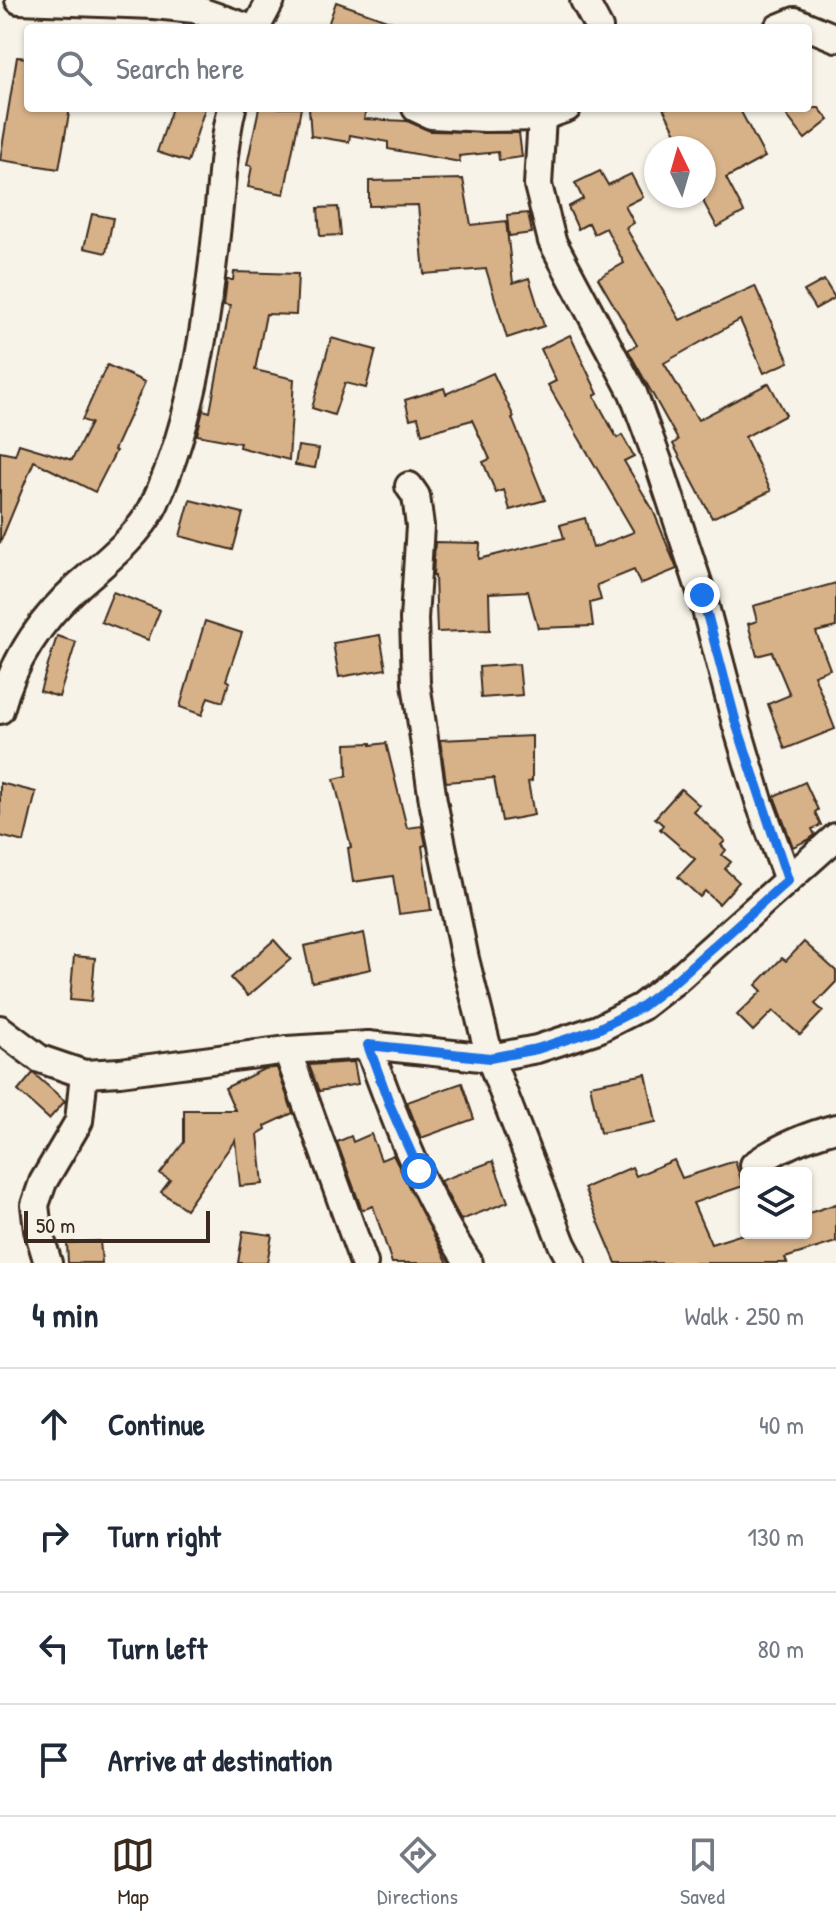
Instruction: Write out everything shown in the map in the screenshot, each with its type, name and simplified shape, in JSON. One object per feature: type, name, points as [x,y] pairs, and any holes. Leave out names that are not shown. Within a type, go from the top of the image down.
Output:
[{"type":"street","points":[[19,0],[194,9],[237,24]]},
{"type":"street","points":[[258,24],[271,0]]},
{"type":"street","points":[[584,0],[597,24]]},
{"type":"street","points":[[812,28],[836,38]]},
{"type":"street","points":[[0,710],[21,656],[46,617],[118,551],[153,508],[181,430],[206,318],[231,112]]},
{"type":"street","points":[[425,112],[431,115],[542,117],[556,112]]},
{"type":"street","points":[[542,117],[538,185],[552,241],[633,393],[648,433],[702,595],[756,791],[788,880]]},
{"type":"street","points":[[409,486],[416,496],[420,526],[414,619],[416,670],[433,801],[465,959],[490,1058],[572,1263]]},
{"type":"street","points":[[0,1029],[40,1059],[84,1074],[287,1050],[368,1045],[490,1058],[537,1049],[598,1029],[641,1007],[677,979],[836,837]]},
{"type":"street","points":[[368,1045],[391,1108],[442,1224],[469,1263]]},
{"type":"street","points":[[287,1050],[364,1263]]},
{"type":"street","points":[[48,1263],[38,1230],[35,1205],[43,1182],[79,1121],[84,1074]]},
{"type":"street","points":[[754,1165],[772,1151],[806,1136],[836,1128]]},
{"type":"building","points":[[336,2],[398,24],[328,24]]},
{"type":"building","points":[[17,57],[24,58],[24,112],[69,112],[59,169],[0,160]]},
{"type":"building","points":[[812,108],[819,108],[829,120],[805,139],[784,112],[812,112]]},
{"type":"building","points":[[171,112],[204,112],[188,162],[157,152]]},
{"type":"building","points":[[258,112],[300,112],[284,194],[248,187],[252,166],[247,165]]},
{"type":"building","points":[[309,112],[365,112],[364,119],[407,121],[430,131],[519,133],[522,157],[499,160],[498,152],[459,156],[460,162],[388,149],[388,142],[350,135],[349,142],[311,136]]},
{"type":"building","points":[[665,112],[741,112],[765,157],[726,178],[744,212],[717,227],[707,208],[716,208],[716,136],[678,136]]},
{"type":"building","points":[[600,171],[608,185],[631,174],[643,197],[625,206],[634,223],[626,228],[680,320],[755,286],[789,362],[764,373],[740,320],[664,363],[698,420],[769,383],[786,415],[745,437],[771,491],[712,518],[673,444],[678,440],[628,350],[637,345],[598,278],[624,263],[606,228],[594,234],[589,223],[578,229],[568,207],[583,199],[575,183]]},
{"type":"building","points":[[463,179],[471,225],[506,221],[513,283],[529,278],[544,326],[507,338],[486,269],[424,274],[418,205],[369,206],[369,181]]},
{"type":"building","points":[[338,207],[341,235],[320,236],[318,208]]},
{"type":"building","points":[[528,213],[532,233],[509,236],[507,215]]},
{"type":"building","points":[[92,214],[113,218],[106,253],[84,248]]},
{"type":"building","points":[[234,272],[298,274],[296,315],[266,314],[255,370],[294,379],[289,460],[239,447],[240,443],[197,435],[203,410],[210,412],[230,306],[224,305],[227,280],[233,280]]},
{"type":"building","points":[[824,280],[835,298],[815,309],[804,291]]},
{"type":"building","points":[[570,335],[598,394],[594,396],[617,438],[622,435],[634,456],[624,461],[653,510],[677,569],[640,584],[634,570],[597,585],[601,600],[590,603],[593,626],[538,628],[528,591],[489,593],[490,630],[437,632],[433,576],[435,542],[480,543],[479,559],[564,538],[560,525],[585,518],[593,548],[634,532],[548,385],[556,381],[541,349]]},
{"type":"building","points":[[331,338],[376,350],[366,388],[345,383],[334,415],[312,408]]},
{"type":"building","points":[[107,365],[145,382],[95,492],[34,461],[0,543],[0,452],[15,455],[19,444],[72,460],[91,423],[82,420]]},
{"type":"building","points":[[493,373],[514,417],[545,500],[510,510],[504,490],[496,493],[483,462],[490,459],[472,420],[422,434],[418,417],[410,419],[405,400],[444,388],[446,394]]},
{"type":"building","points":[[298,446],[319,449],[315,468],[295,465]]},
{"type":"building","points":[[190,500],[243,513],[233,550],[180,536]]},
{"type":"building","points":[[836,583],[836,627],[816,632],[830,669],[814,675],[835,729],[785,749],[768,704],[790,695],[772,652],[757,656],[748,624],[757,621],[753,606]]},
{"type":"building","points":[[113,592],[160,610],[148,640],[101,622]]},
{"type":"building","points":[[205,621],[242,633],[226,680],[229,682],[223,702],[208,697],[202,715],[180,707]]},
{"type":"building","points":[[380,635],[386,669],[339,677],[333,643]]},
{"type":"building","points":[[57,636],[76,642],[59,697],[40,691]]},
{"type":"building","points":[[519,664],[522,695],[481,698],[479,667]]},
{"type":"building","points":[[532,736],[532,781],[528,782],[534,815],[502,821],[494,778],[446,782],[440,740]]},
{"type":"building","points":[[386,743],[407,828],[422,826],[431,910],[399,914],[393,876],[353,882],[348,848],[351,847],[334,779],[347,776],[346,744]]},
{"type":"building","points":[[805,782],[818,810],[815,812],[821,825],[812,829],[815,835],[793,847],[774,796]]},
{"type":"building","points":[[0,783],[36,792],[24,842],[0,836]]},
{"type":"building","points":[[681,789],[699,805],[693,811],[725,841],[721,845],[726,850],[722,855],[731,862],[725,869],[739,882],[719,904],[705,891],[700,897],[678,877],[695,859],[660,829],[663,825],[655,818]]},
{"type":"building","points":[[364,933],[371,969],[312,982],[304,946]]},
{"type":"building","points":[[274,940],[291,959],[248,996],[231,978]]},
{"type":"building","points":[[804,942],[836,971],[836,982],[815,1004],[823,1011],[800,1035],[773,1011],[753,1031],[737,1015],[762,991],[756,985],[782,958],[786,961]]},
{"type":"building","points":[[74,956],[95,958],[91,1002],[70,1000]]},
{"type":"building","points":[[354,1062],[358,1084],[319,1091],[309,1065]]},
{"type":"building","points":[[277,1068],[293,1113],[265,1126],[266,1129],[258,1134],[263,1184],[240,1186],[235,1140],[186,1209],[161,1192],[170,1180],[160,1174],[184,1142],[184,1110],[235,1110],[225,1088],[264,1069]]},
{"type":"building","points":[[33,1073],[65,1101],[49,1119],[18,1091]]},
{"type":"building","points":[[646,1074],[656,1122],[600,1133],[590,1085]]},
{"type":"building","points":[[462,1083],[474,1119],[421,1138],[407,1102]]},
{"type":"building","points":[[371,1134],[381,1160],[393,1155],[448,1263],[392,1263],[373,1206],[362,1210],[337,1142],[351,1136],[353,1142]]},
{"type":"building","points":[[674,1160],[682,1178],[735,1161],[740,1187],[693,1203],[711,1244],[740,1235],[740,1239],[812,1239],[812,1212],[836,1204],[836,1242],[785,1258],[787,1263],[616,1263],[584,1188],[632,1167],[636,1176]]},
{"type":"building","points":[[493,1161],[508,1202],[461,1220],[440,1181]]},
{"type":"building","points":[[243,1231],[272,1235],[267,1263],[238,1263]]},
{"type":"building","points":[[100,1241],[102,1263],[68,1263],[67,1243]]},
{"type":"route","points":[[419,1171],[368,1045],[490,1058],[537,1049],[598,1029],[641,1007],[677,979],[788,880],[760,804],[702,595]]}]
